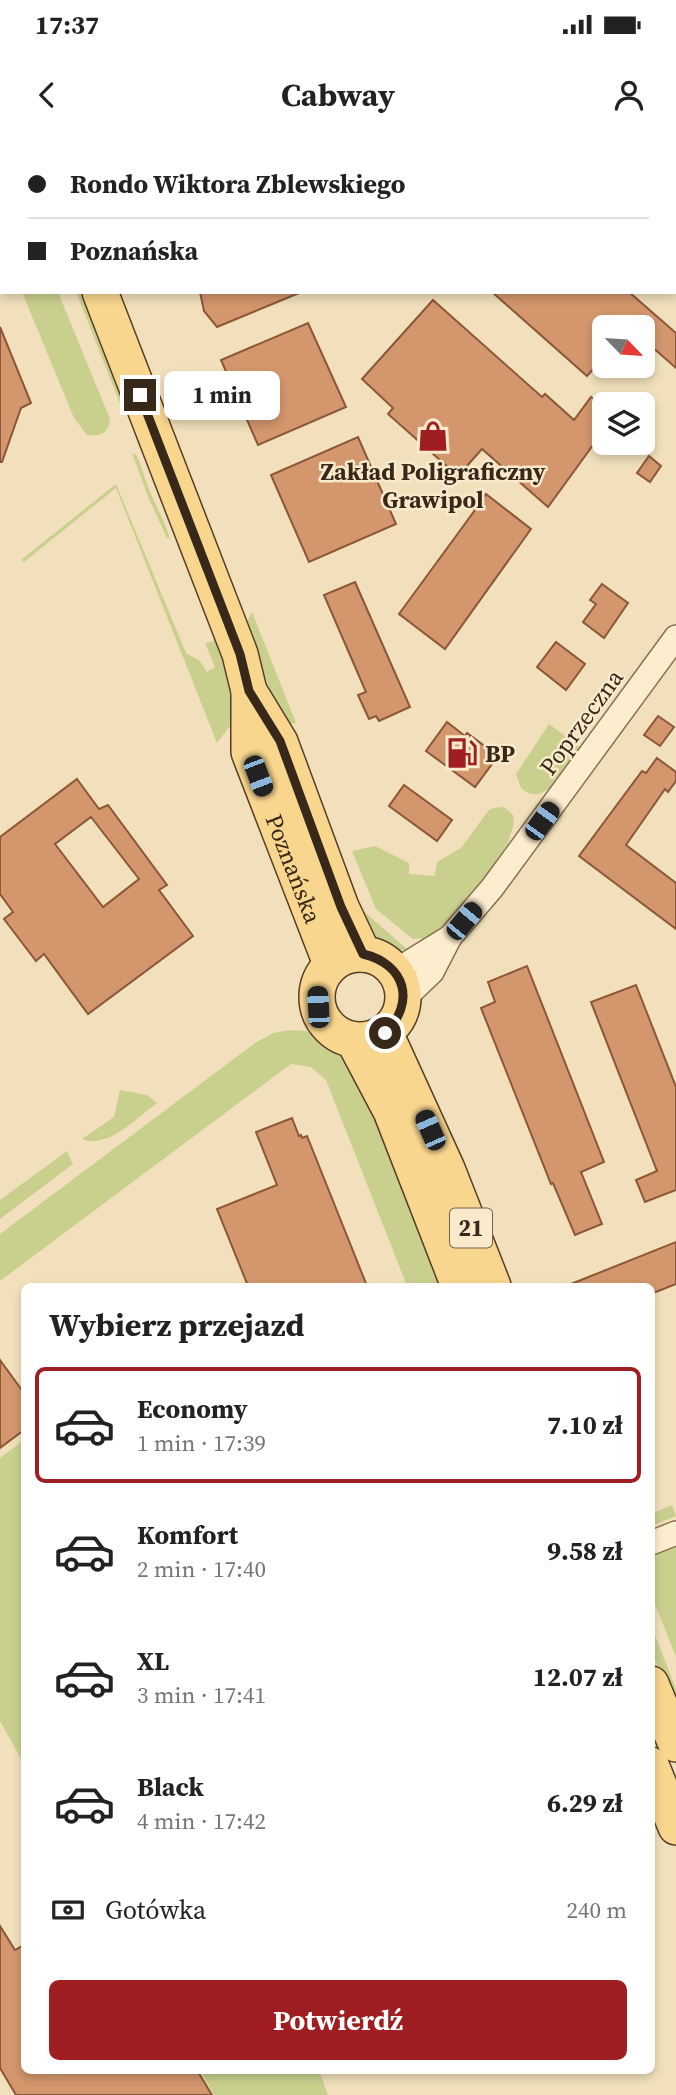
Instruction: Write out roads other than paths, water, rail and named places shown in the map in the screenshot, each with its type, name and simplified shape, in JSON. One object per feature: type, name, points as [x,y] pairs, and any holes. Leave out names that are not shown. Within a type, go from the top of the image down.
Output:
[{"type":"main road","name":"Poznańska","points":[[101,294],[224,611],[240,654],[249,691],[280,741],[341,907],[347,959]]},
{"type":"main road","points":[[347,959],[386,962],[399,985],[401,1012],[395,1024],[370,1037]]},
{"type":"main road","name":"21","points":[[347,959],[322,977],[317,992],[318,1007],[323,1020],[331,1030],[342,1037],[370,1037]]},
{"type":"main road","name":"21","points":[[370,1037],[391,1111],[458,1283]]},
{"type":"main road","name":"21","points":[[370,1037],[447,1170],[492,1283]]},
{"type":"main road","points":[[655,1694],[676,1744]]},
{"type":"main road","points":[[655,1775],[676,1827]]},
{"type":"street","name":"Poprzeczna","points":[[399,985],[432,972],[450,937],[492,888],[676,637]]},
{"type":"street","points":[[655,1541],[676,1533]]},
{"type":"place","name":"Zakład Poligraficzny Grawipol","points":[[433,436]]},
{"type":"place","name":"BP","points":[[462,753]]}]
